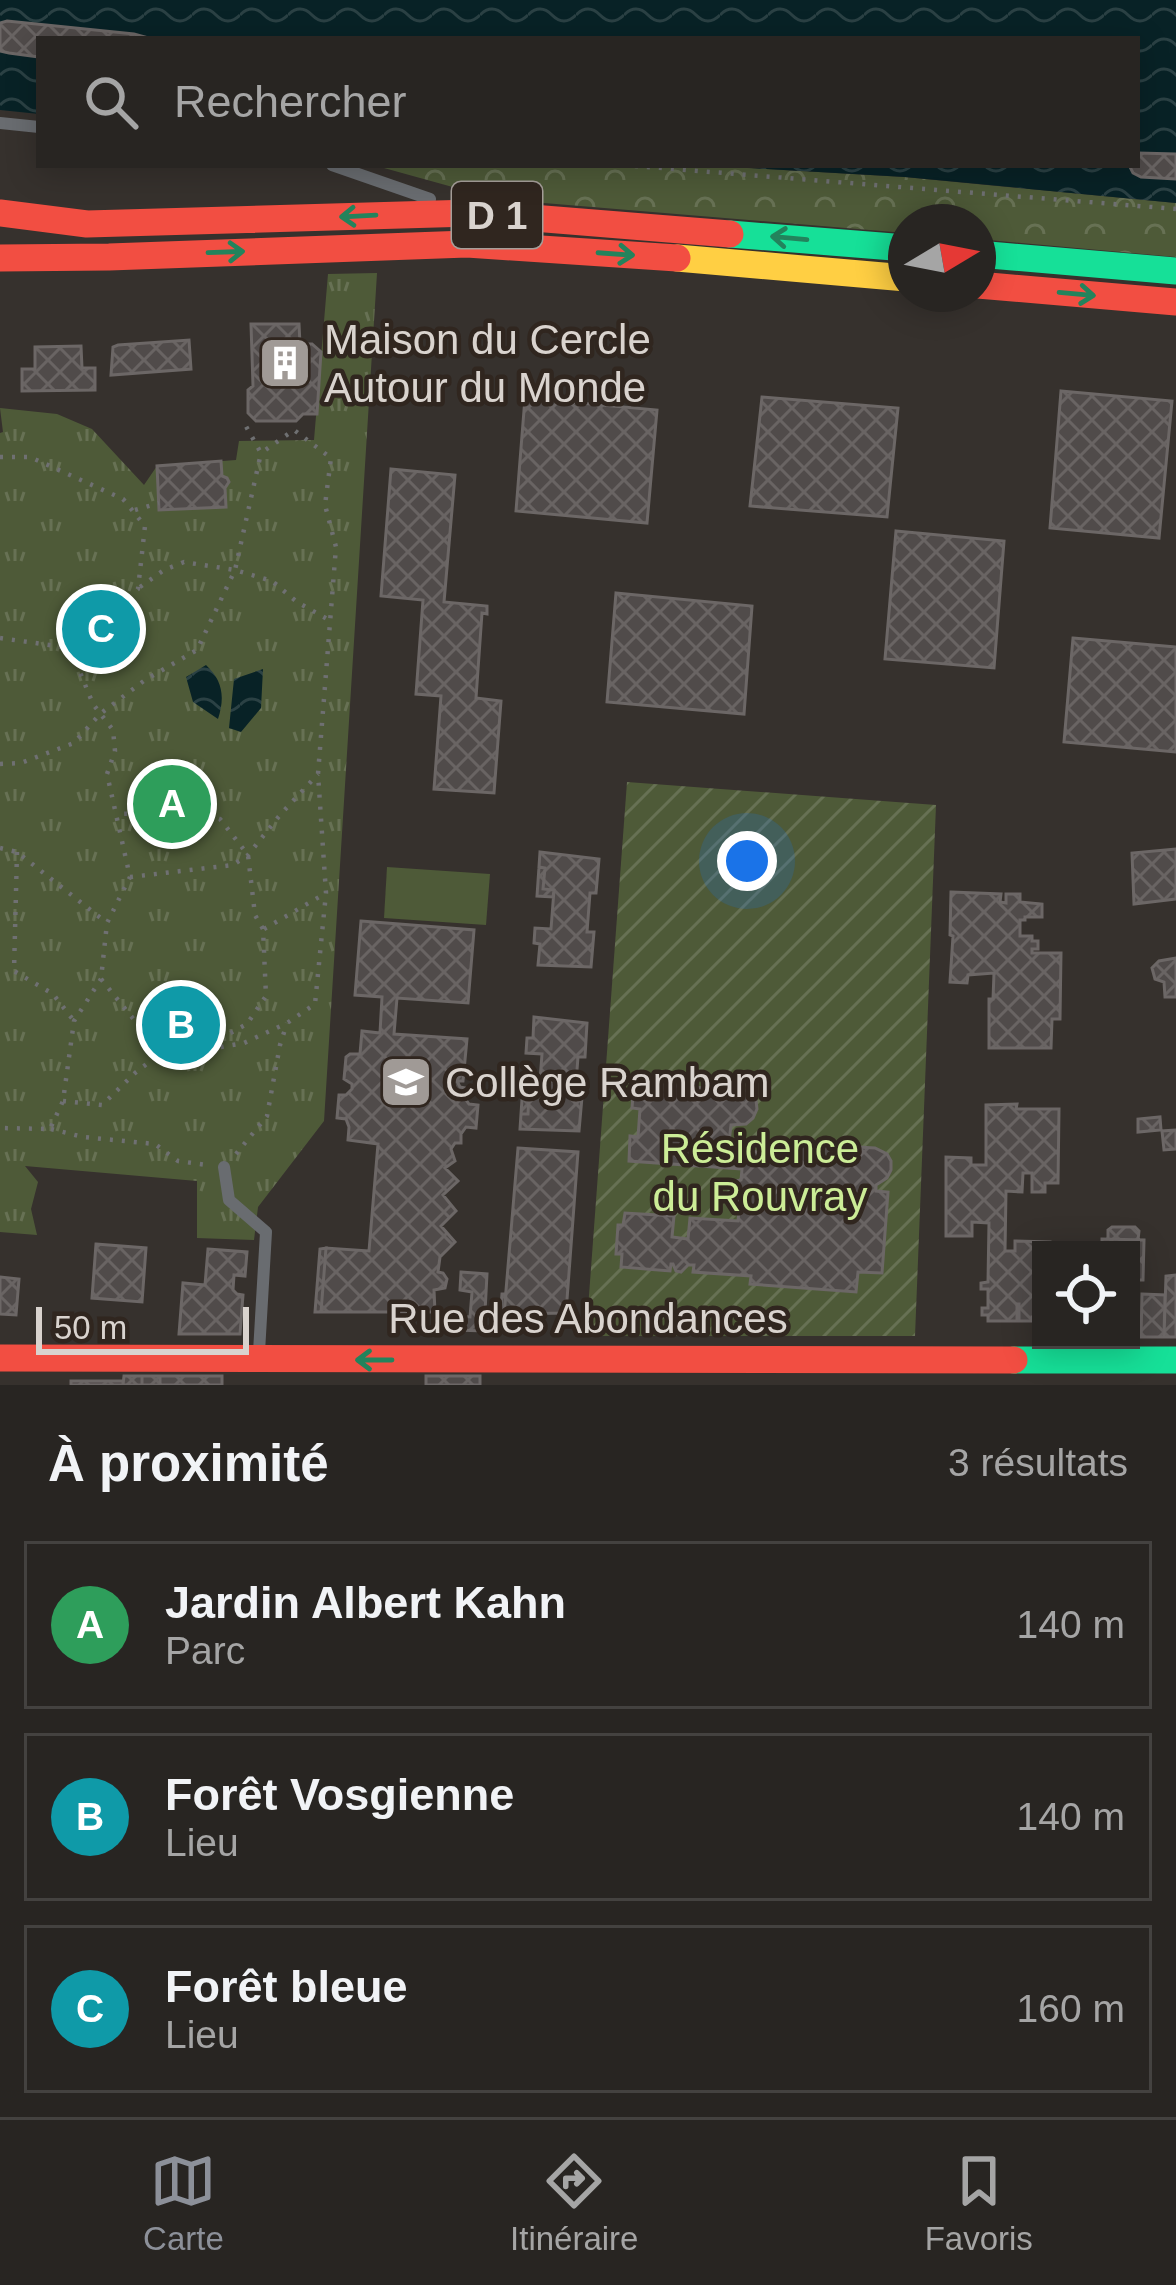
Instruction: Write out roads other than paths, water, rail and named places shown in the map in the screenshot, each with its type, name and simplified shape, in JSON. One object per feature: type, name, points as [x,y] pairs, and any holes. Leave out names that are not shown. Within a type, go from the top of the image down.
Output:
[{"type":"main road","name":"D 1","points":[[0,213],[87,224],[471,213],[888,247]]},
{"type":"main road","points":[[0,232],[87,224]]},
{"type":"main road","name":"D 1","points":[[0,258],[467,244],[888,276]]},
{"type":"main road","points":[[996,256],[1176,271]]},
{"type":"main road","points":[[0,284],[110,257]]},
{"type":"main road","points":[[996,287],[1176,302]]},
{"type":"main road","name":"Rue des Abondances","points":[[0,1358],[1176,1360]]},
{"type":"lane","points":[[0,123],[36,128]]},
{"type":"lane","points":[[341,168],[471,213]]},
{"type":"lane","points":[[224,1167],[229,1200],[266,1232],[259,1360]]},
{"type":"water","points":[[0,0],[1176,0],[1176,203],[905,177],[749,168],[1140,168],[1140,36],[36,36],[36,114],[0,110]]},
{"type":"water","points":[[206,665],[221,690],[218,719],[193,702],[186,677]]},
{"type":"water","points":[[263,669],[261,708],[241,732],[229,728],[234,679]]},
{"type":"place","name":"Maison du Cercle Autour du Monde","points":[[285,363]]},
{"type":"place","name":"Forêt bleue","points":[[101,629]]},
{"type":"place","name":"Jardin Albert Kahn","points":[[172,804]]},
{"type":"place","name":"Forêt Vosgienne","points":[[181,1025]]},
{"type":"place","name":"Collège Rambam","points":[[406,1082]]},
{"type":"park label","name":"Résidence du Rouvray","points":[[760,1172]]}]
